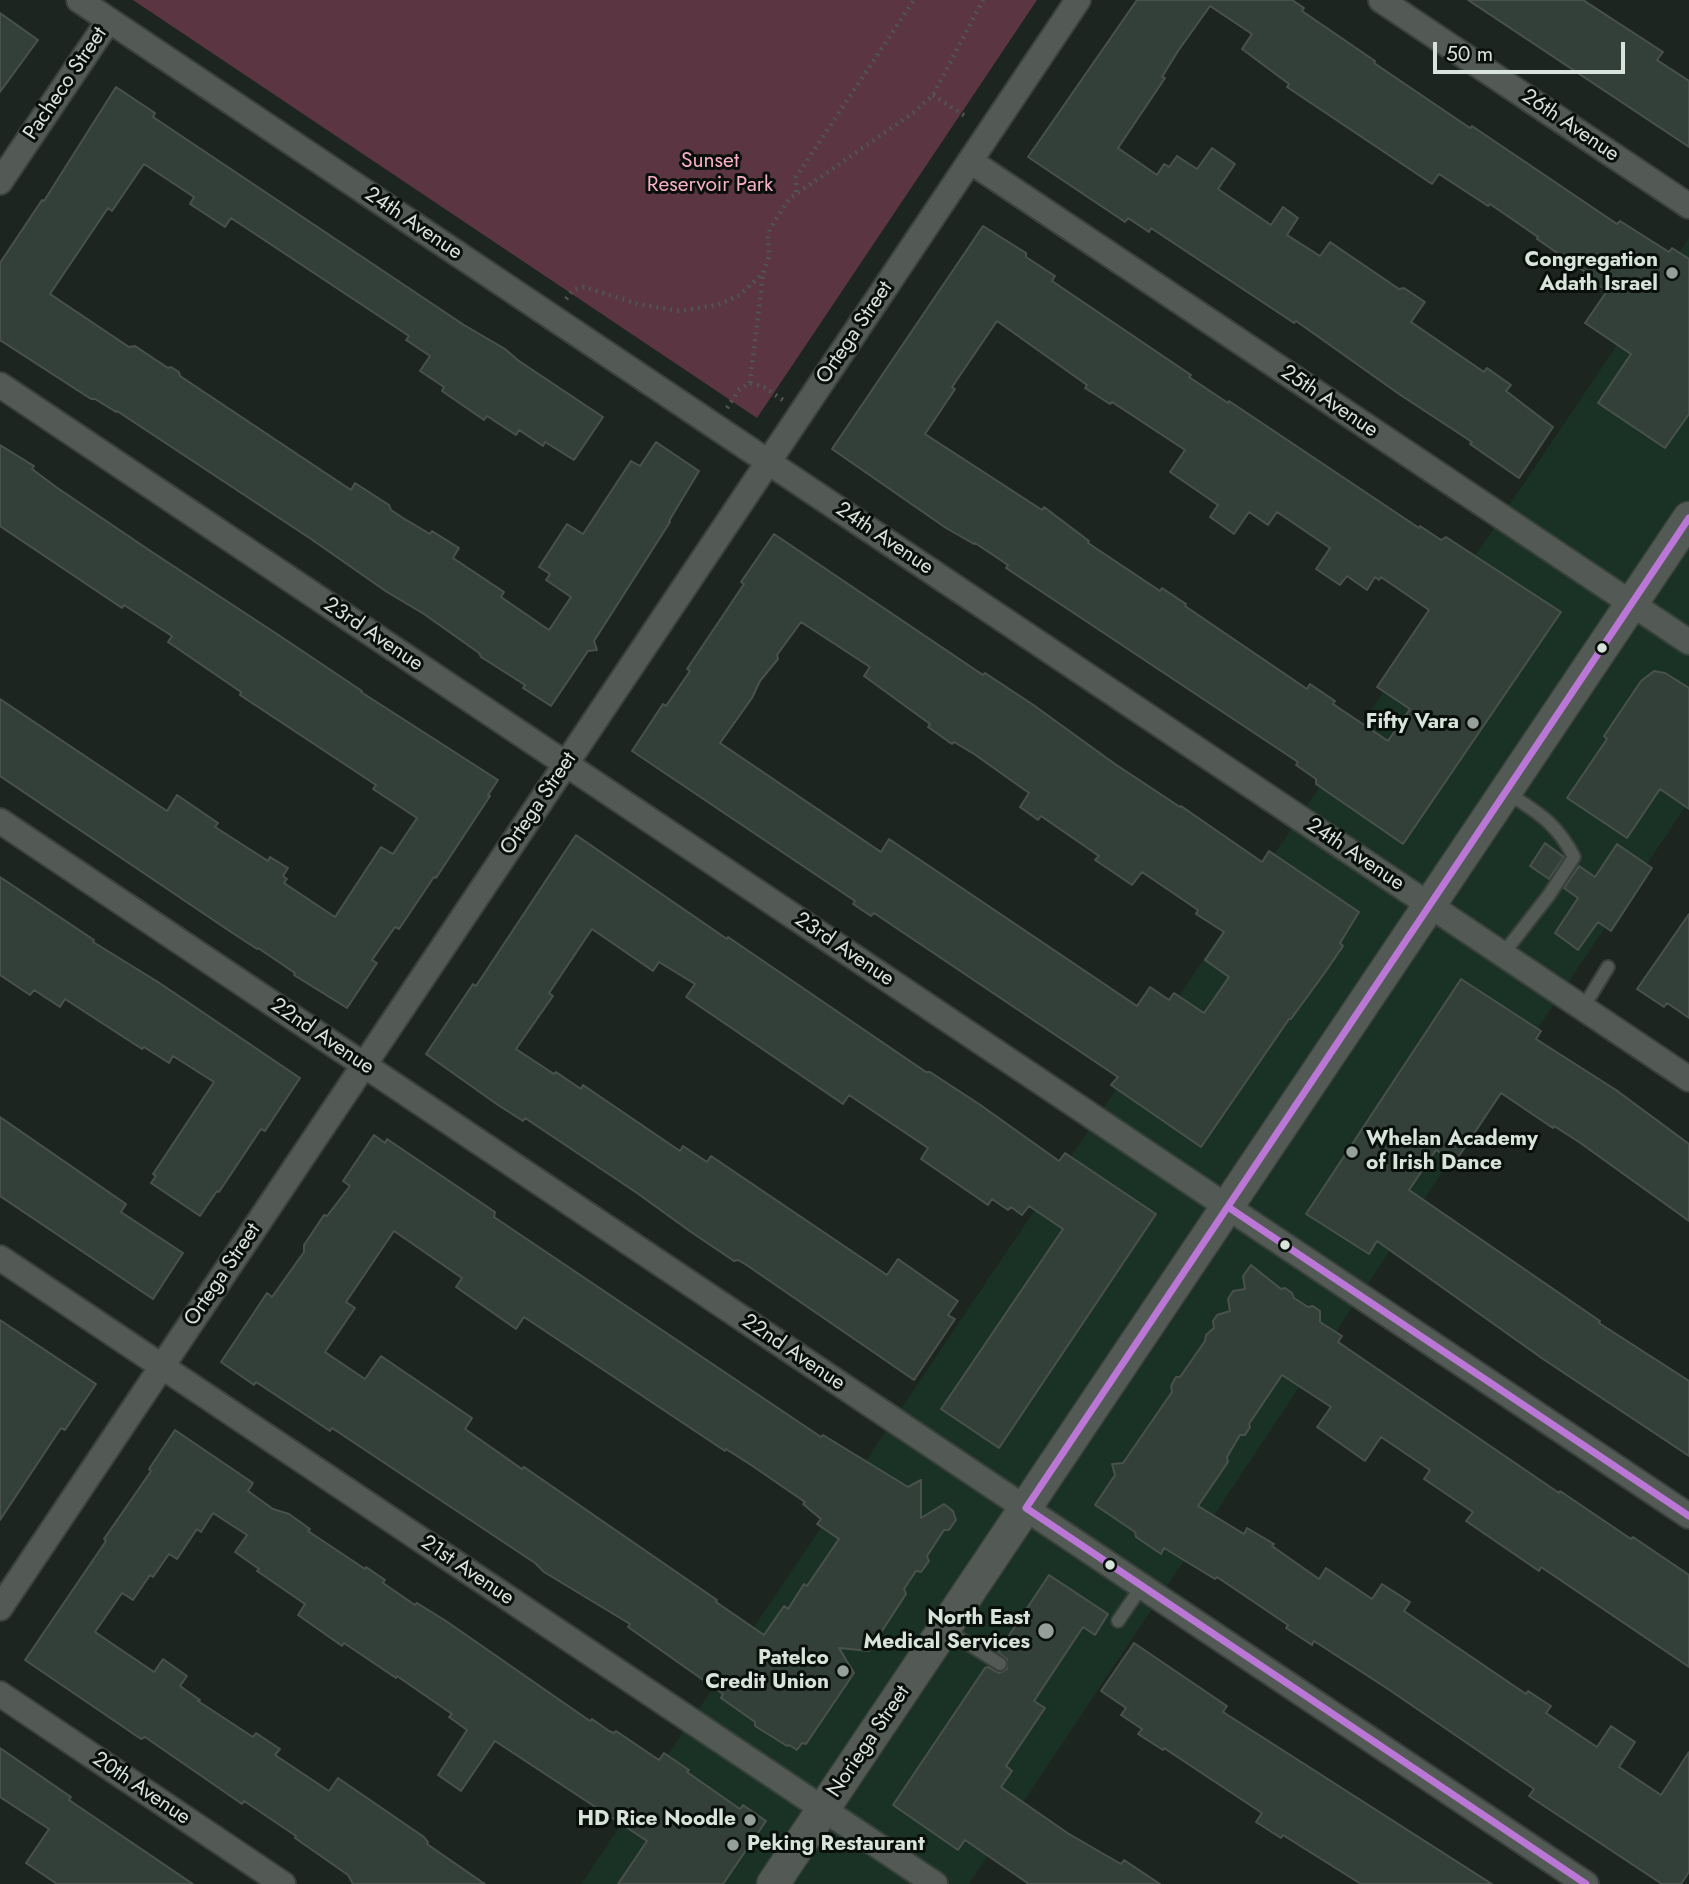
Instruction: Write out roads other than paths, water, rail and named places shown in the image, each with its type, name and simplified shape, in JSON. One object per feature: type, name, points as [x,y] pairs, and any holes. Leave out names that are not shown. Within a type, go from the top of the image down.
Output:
[{"type":"street","name":"24th Avenue","points":[[79,0],[1689,1079]]},
{"type":"street","name":"Ortega Street","points":[[0,1608],[1078,0]]},
{"type":"street","name":"26th Avenue","points":[[1381,0],[1689,206]]},
{"type":"street","name":"Pacheco Street","points":[[0,182],[109,20]]},
{"type":"street","name":"25th Avenue","points":[[970,161],[1689,642]]},
{"type":"street","name":"23rd Avenue","points":[[0,384],[1689,1516]]},
{"type":"street","name":"Noriega Street","points":[[773,1884],[1689,518]]},
{"type":"street","name":"22nd Avenue","points":[[0,821],[1586,1884]]},
{"type":"street","name":"21st Avenue","points":[[0,1258],[935,1884]]},
{"type":"street","name":"20th Avenue","points":[[0,1694],[283,1884]]},
{"type":"lane","points":[[1503,954],[1549,895],[1574,857],[1563,835],[1544,817],[1505,792]]},
{"type":"lane","points":[[1583,1008],[1608,967]]},
{"type":"lane","points":[[1118,1621],[1142,1586]]},
{"type":"lane","points":[[945,1629],[1000,1664]]},
{"type":"place","name":"Congregation Adath Israel","points":[[1672,273]]},
{"type":"place","name":"Fifty Vara","points":[[1473,723]]},
{"type":"place","name":"Whelan Academy of Irish Dance","points":[[1352,1152]]},
{"type":"place","name":"North East Medical Services","points":[[1046,1631]]},
{"type":"place","name":"Patelco Credit Union","points":[[843,1671]]},
{"type":"place","name":"HD Rice Noodle","points":[[750,1820]]},
{"type":"place","name":"Peking Restaurant","points":[[733,1845]]},
{"type":"park label","name":"Sunset Reservoir Park","points":[[710,174]]}]
